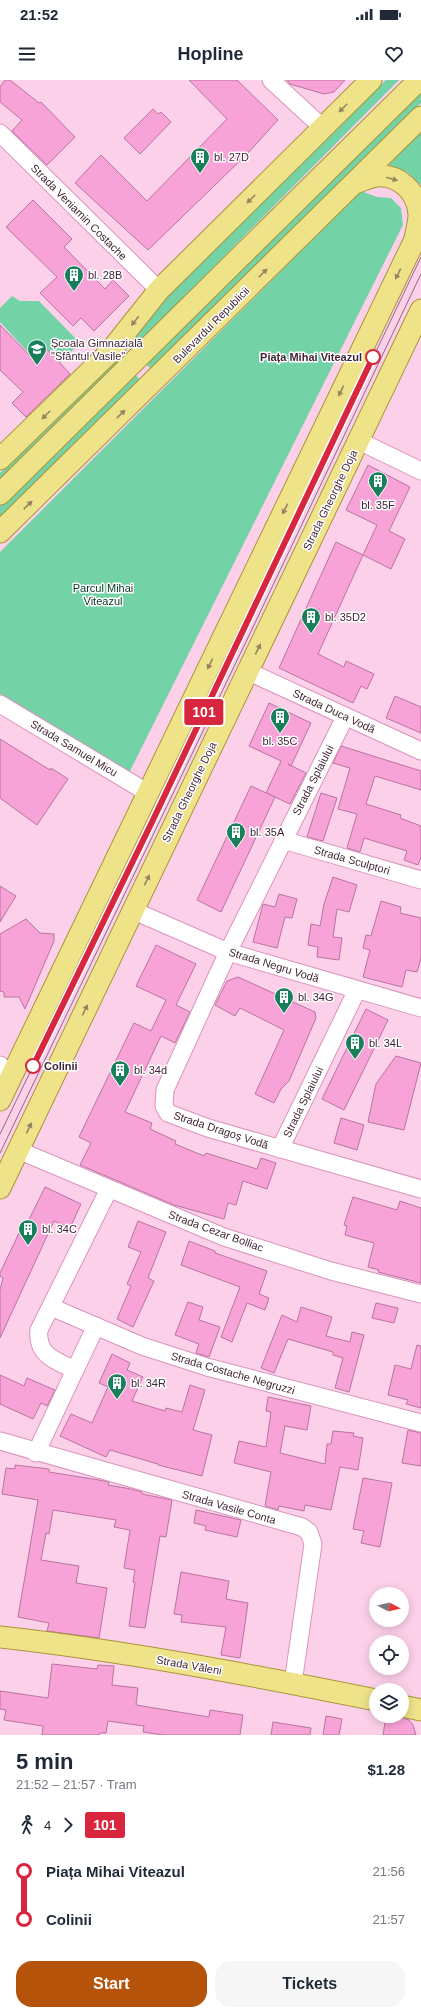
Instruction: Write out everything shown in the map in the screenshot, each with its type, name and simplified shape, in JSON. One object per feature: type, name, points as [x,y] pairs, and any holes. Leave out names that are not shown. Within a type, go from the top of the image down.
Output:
[{"type":"main road","points":[[0,459],[109,353],[159,290],[371,80]]},
{"type":"main road","points":[[0,494],[418,80]]},
{"type":"main road","name":"Bulevardul Republicii","points":[[0,532],[421,117]]},
{"type":"main road","points":[[0,1100],[6,1071],[148,793],[418,233],[419,215],[416,199],[406,185],[393,178],[376,176],[354,183]]},
{"type":"main road","name":"Strada Gheorghe Doja","points":[[0,1188],[421,310]]},
{"type":"main road","name":"Strada Văleni","points":[[0,1637],[119,1652],[293,1683],[369,1699]]},
{"type":"street","points":[[271,80],[322,128]]},
{"type":"street","name":"Strada Veniamin Costache","points":[[0,133],[159,290]]},
{"type":"street","points":[[359,441],[421,471]]},
{"type":"street","name":"Strada Duca Vodă","points":[[247,671],[421,751]]},
{"type":"street","name":"Strada Samuel Micu","points":[[0,704],[148,793]]},
{"type":"street","name":"Strada Splaiului","points":[[228,952],[345,717]]},
{"type":"street","name":"Strada Sculptori","points":[[283,840],[421,880]]},
{"type":"street","name":"Strada Negru Vodă","points":[[132,910],[228,952],[421,1008]]},
{"type":"street","name":"Strada Dragoș Vodă","points":[[228,952],[165,1090],[164,1106],[168,1113],[181,1119],[421,1189]]},
{"type":"street","name":"Strada Splaiului","points":[[280,1148],[357,990]]},
{"type":"street","name":"Strada Cezar Bolliac","points":[[18,1150],[224,1237],[331,1270],[421,1294]]},
{"type":"street","points":[[75,1370],[55,1360],[44,1352],[38,1340],[40,1330],[109,1189]]},
{"type":"street","name":"Strada Costache Negruzzi","points":[[51,1307],[142,1346],[245,1378],[421,1423]]},
{"type":"street","points":[[36,1453],[96,1326]]},
{"type":"street","name":"Strada Vasile Conta","points":[[0,1442],[302,1527],[309,1532],[313,1544],[293,1683]]},
{"type":"green space","points":[[386,80],[399,80],[132,349],[128,344],[183,277]]},
{"type":"green space","points":[[421,87],[421,103],[152,370],[143,361]]},
{"type":"green space","points":[[421,131],[421,185],[407,172],[389,165]]},
{"type":"green space","name":"Parcul Mihai Viteazul","points":[[361,191],[377,197],[391,198],[401,208],[403,225],[129,773],[0,694],[0,552]]},
{"type":"green space","points":[[12,296],[20,301],[39,301],[80,343],[60,363],[47,348],[35,360],[0,322],[0,308]]},
{"type":"green space","points":[[120,356],[123,361],[0,482],[0,473],[40,436]]},
{"type":"green space","points":[[133,372],[143,383],[0,524],[0,504]]},
{"type":"building","points":[[5,80],[10,80],[39,103],[41,102],[75,137],[47,165],[12,131],[22,120],[0,102],[0,87]]},
{"type":"building","points":[[189,80],[237,80],[278,120],[247,154],[148,250],[75,183],[101,155],[147,201],[227,119]]},
{"type":"building","points":[[287,80],[345,80],[334,92],[324,94],[290,84]]},
{"type":"building","points":[[153,109],[158,114],[161,112],[171,122],[140,154],[124,138]]},
{"type":"building","points":[[33,200],[72,239],[64,247],[105,289],[113,280],[129,296],[94,331],[81,318],[73,326],[40,293],[57,277],[6,227]]},
{"type":"building","points":[[0,325],[35,361],[47,349],[70,374],[26,417],[12,403],[23,392],[0,370]]},
{"type":"building","name":"bl. 35F","points":[[368,465],[410,487],[389,531],[405,539],[391,569],[363,555],[377,525],[346,510]]},
{"type":"building","points":[[336,542],[363,555],[318,654],[344,667],[346,661],[374,674],[367,689],[361,686],[353,703],[279,668]]},
{"type":"building","points":[[395,696],[421,707],[421,733],[386,718]]},
{"type":"building","name":"bl. 35C","points":[[269,703],[311,723],[291,766],[306,773],[290,804],[266,793],[281,761],[249,746]]},
{"type":"building","points":[[0,739],[50,770],[51,768],[68,779],[37,825],[0,798]]},
{"type":"building","points":[[341,746],[421,771],[421,790],[375,776],[366,804],[401,815],[400,818],[421,826],[421,857],[418,865],[404,860],[407,851],[364,838],[360,852],[347,848],[357,814],[338,809],[350,768],[333,763]]},
{"type":"building","name":"bl. 35A","points":[[251,786],[275,797],[221,912],[197,900]]},
{"type":"building","points":[[321,793],[337,798],[323,841],[307,837]]},
{"type":"building","points":[[333,877],[357,885],[349,912],[337,909],[333,937],[342,938],[339,960],[317,957],[318,947],[308,945],[311,924],[320,926],[324,904]]},
{"type":"building","points":[[0,886],[16,896],[0,922]]},
{"type":"building","points":[[279,894],[297,899],[292,918],[285,917],[277,948],[253,942],[263,904],[275,907]]},
{"type":"building","points":[[381,901],[401,907],[400,913],[421,918],[421,958],[417,972],[406,970],[402,987],[363,977],[370,950],[363,948],[366,935],[371,936]]},
{"type":"building","points":[[26,919],[40,933],[54,934],[54,941],[25,1009],[19,997],[4,997],[4,992],[0,991],[0,934]]},
{"type":"building","points":[[156,945],[196,964],[176,1005],[190,1012],[175,1043],[161,1036],[125,1112],[152,1123],[150,1129],[176,1141],[175,1144],[204,1156],[206,1153],[257,1169],[261,1158],[276,1163],[267,1189],[243,1181],[236,1205],[228,1203],[224,1219],[174,1205],[80,1165],[91,1143],[79,1137],[134,1023],[151,1031],[166,1000],[136,986]]},
{"type":"building","name":"bl. 34G","points":[[238,977],[315,1012],[316,1018],[289,1081],[281,1089],[274,1103],[255,1094],[284,1030],[240,1008],[235,1016],[215,1005],[227,981]]},
{"type":"building","name":"bl. 34L","points":[[366,1009],[388,1020],[344,1110],[322,1099]]},
{"type":"building","points":[[396,1056],[421,1063],[404,1130],[368,1122],[376,1084]]},
{"type":"building","points":[[341,1118],[364,1125],[357,1150],[334,1143]]},
{"type":"building","name":"bl. 34C","points":[[45,1187],[81,1204],[70,1228],[54,1221],[0,1338],[0,1290],[3,1278],[0,1276],[0,1273],[19,1233],[22,1234]]},
{"type":"building","points":[[353,1197],[397,1210],[400,1201],[421,1208],[421,1283],[378,1272],[379,1270],[368,1267],[374,1243],[345,1235],[347,1226],[344,1225]]},
{"type":"building","points":[[138,1221],[166,1232],[148,1278],[154,1281],[133,1327],[117,1319],[131,1286],[127,1284],[141,1252],[128,1247]]},
{"type":"building","points":[[189,1241],[215,1251],[215,1253],[267,1271],[259,1294],[269,1298],[265,1310],[247,1303],[232,1342],[221,1337],[240,1287],[181,1265]]},
{"type":"building","points":[[188,1302],[203,1307],[199,1320],[220,1327],[209,1357],[196,1353],[199,1344],[175,1335]]},
{"type":"building","points":[[376,1303],[398,1308],[394,1323],[372,1318]]},
{"type":"building","points":[[301,1307],[332,1317],[326,1336],[350,1342],[352,1332],[364,1335],[349,1392],[335,1388],[343,1358],[333,1355],[333,1352],[288,1339],[274,1373],[261,1368],[282,1315],[297,1322]]},
{"type":"building","points":[[417,1345],[421,1346],[421,1408],[406,1404],[408,1400],[388,1395],[395,1365],[411,1369]]},
{"type":"building","points":[[112,1354],[130,1363],[127,1370],[143,1377],[132,1401],[165,1411],[166,1408],[182,1412],[190,1385],[205,1390],[193,1430],[212,1435],[202,1476],[158,1465],[110,1450],[106,1457],[60,1436],[71,1414],[92,1423],[108,1387],[99,1383]]},
{"type":"building","points":[[0,1375],[24,1386],[27,1378],[55,1390],[47,1406],[41,1403],[33,1419],[0,1404]]},
{"type":"building","points":[[268,1397],[311,1406],[307,1430],[285,1426],[280,1453],[325,1464],[327,1444],[331,1444],[333,1431],[354,1433],[353,1436],[363,1438],[358,1470],[340,1467],[331,1510],[305,1505],[304,1511],[279,1506],[278,1510],[265,1506],[271,1472],[234,1463],[239,1441],[266,1447],[271,1412],[266,1411]]},
{"type":"building","points":[[408,1430],[421,1433],[421,1466],[402,1463]]},
{"type":"building","points":[[15,1465],[49,1469],[49,1472],[109,1482],[108,1485],[131,1489],[142,1492],[142,1494],[172,1500],[166,1537],[160,1536],[145,1628],[129,1626],[135,1582],[133,1582],[135,1570],[124,1568],[130,1530],[114,1527],[116,1520],[53,1510],[49,1534],[46,1533],[41,1560],[79,1566],[76,1583],[107,1588],[99,1638],[47,1631],[49,1623],[18,1617],[38,1500],[2,1494],[6,1468],[15,1469]]},
{"type":"building","points":[[363,1478],[392,1483],[380,1547],[361,1543],[364,1531],[353,1529]]},
{"type":"building","points":[[196,1510],[241,1520],[237,1537],[205,1530],[206,1526],[194,1523]]},
{"type":"building","points":[[181,1572],[229,1581],[226,1599],[248,1603],[240,1658],[221,1655],[226,1627],[181,1622],[182,1615],[174,1614]]},
{"type":"building","points":[[52,1664],[97,1669],[98,1665],[114,1666],[112,1685],[138,1688],[136,1705],[209,1717],[210,1710],[243,1715],[240,1735],[163,1735],[143,1732],[144,1726],[108,1721],[106,1733],[100,1733],[99,1735],[42,1735],[43,1726],[4,1720],[6,1710],[0,1709],[0,1691],[48,1698]]},
{"type":"building","points":[[326,1716],[342,1719],[339,1735],[323,1735]]},
{"type":"building","points":[[409,1720],[413,1725],[416,1735],[383,1735],[385,1723],[409,1723]]},
{"type":"building","points":[[273,1722],[311,1728],[310,1735],[271,1735]]},
{"type":"tram line","points":[[0,1134],[152,822],[421,257]]},
{"type":"tram line","points":[[0,1153],[421,274]]},
{"type":"tram line","name":"101","points":[[33,1066],[152,822],[373,357]]},
{"type":"place","name":"bl. 27D","points":[[200,174]]},
{"type":"place","name":"bl. 28B","points":[[74,292]]},
{"type":"place","name":"Piața Mihai Viteazul","points":[[373,357]]},
{"type":"place","name":"Școala Gimnazială \"Sfântul Vasile\"","points":[[37,366]]},
{"type":"place","name":"bl. 35F","points":[[378,498]]},
{"type":"place","name":"bl. 35D2","points":[[311,634]]},
{"type":"place","name":"bl. 35C","points":[[280,734]]},
{"type":"place","name":"bl. 35A","points":[[236,849]]},
{"type":"place","name":"bl. 34G","points":[[284,1014]]},
{"type":"place","name":"bl. 34L","points":[[355,1060]]},
{"type":"place","name":"Colinii","points":[[33,1066]]},
{"type":"place","name":"bl. 34d","points":[[120,1087]]},
{"type":"place","name":"bl. 34C","points":[[28,1246]]},
{"type":"place","name":"bl. 34R","points":[[117,1400]]}]
